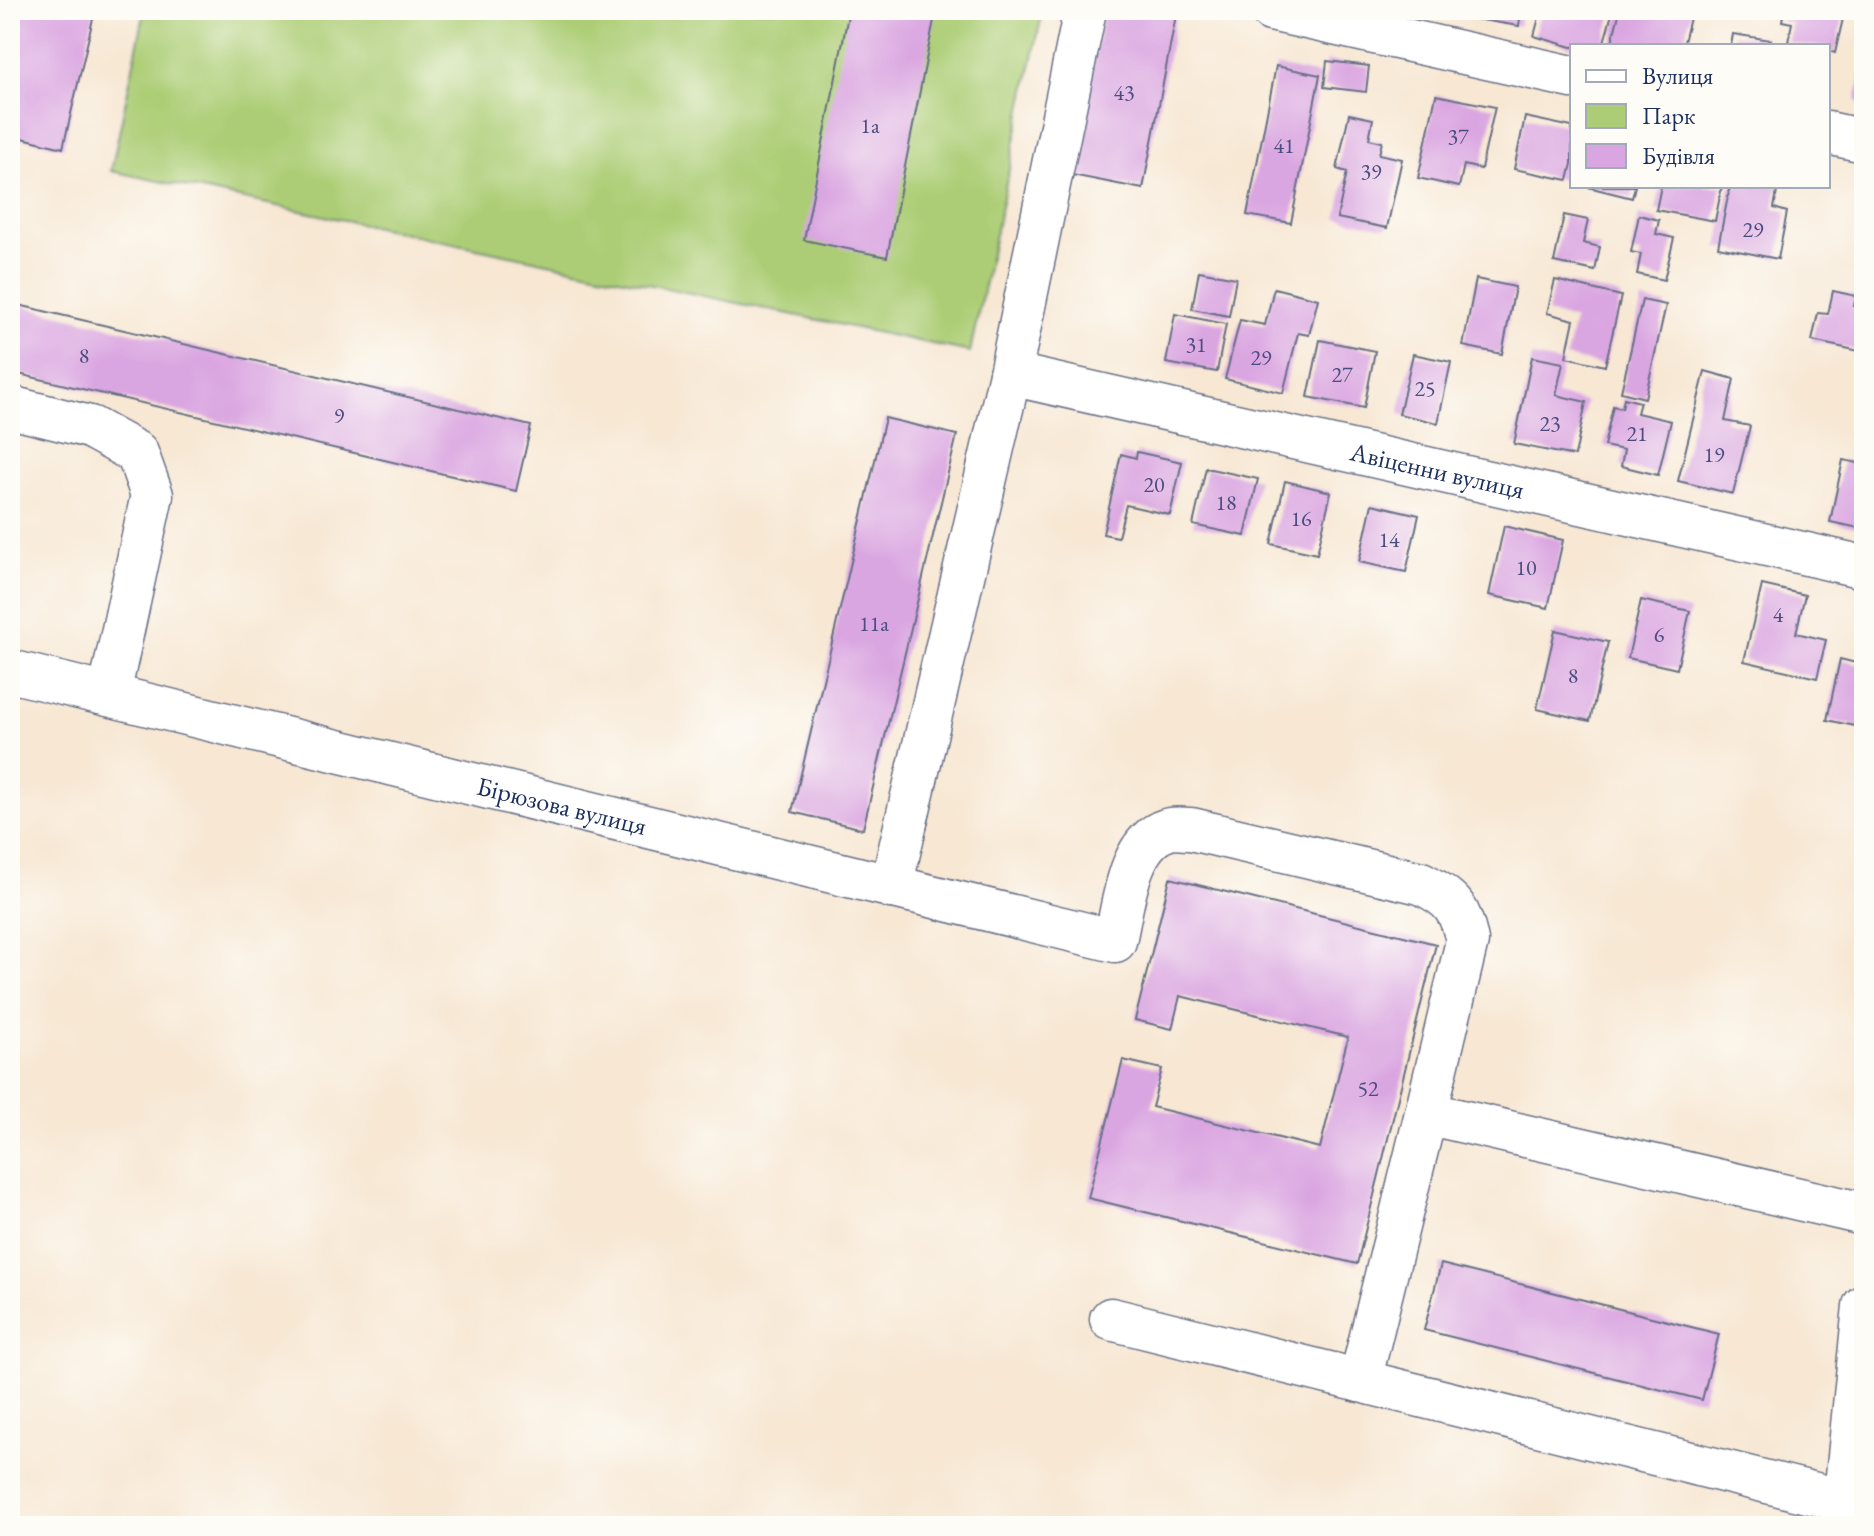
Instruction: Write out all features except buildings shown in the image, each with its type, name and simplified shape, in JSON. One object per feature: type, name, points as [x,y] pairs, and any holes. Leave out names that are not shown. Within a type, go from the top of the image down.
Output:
[{"type":"street","points":[[891,887],[1010,374],[1085,10]]},
{"type":"street","points":[[1271,10],[1570,77]]},
{"type":"street","points":[[1830,133],[1864,141]]},
{"type":"street","name":"Авіценни вулиця","points":[[1010,374],[1864,567]]},
{"type":"street","points":[[10,407],[90,427],[137,453],[152,495],[109,695]]},
{"type":"street","name":"Бірюзова вулиця","points":[[10,671],[1115,941],[1136,858],[1150,838],[1168,829],[1191,829],[1421,883],[1448,897],[1463,919],[1467,941],[1426,1113]]},
{"type":"street","points":[[1360,1381],[1426,1113],[1864,1214]]},
{"type":"street","points":[[1111,1319],[1360,1381],[1843,1514],[1864,1306]]},
{"type":"green space","points":[[145,10],[1043,10],[970,352],[111,171]]}]
